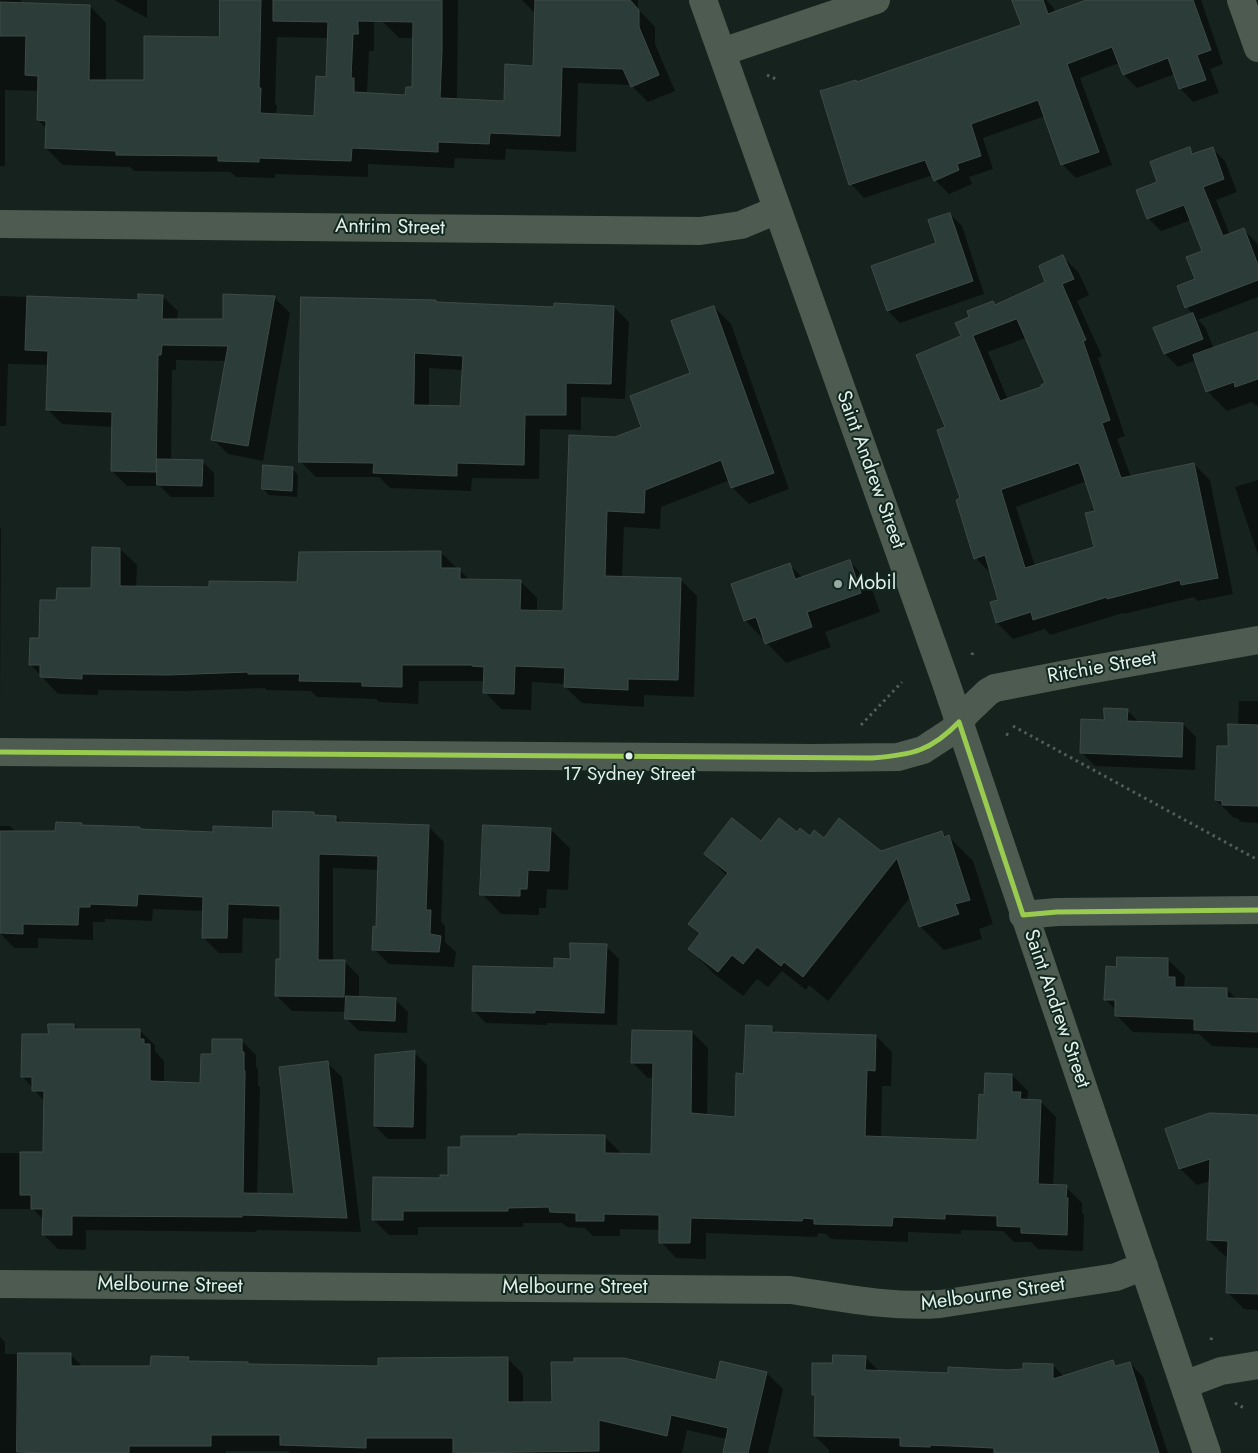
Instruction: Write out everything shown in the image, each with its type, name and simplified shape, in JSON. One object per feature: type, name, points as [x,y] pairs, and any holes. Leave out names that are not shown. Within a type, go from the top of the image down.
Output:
[{"type":"street","name":"Saint Andrew Street","points":[[703,0],[959,722],[1207,1453]]},
{"type":"street","points":[[722,52],[876,0]]},
{"type":"street","points":[[1241,0],[1258,48]]},
{"type":"street","name":"Antrim Street","points":[[0,224],[700,231],[741,224],[778,210]]},
{"type":"street","name":"Ritchie Street","points":[[0,752],[898,757],[923,750],[952,731],[988,692],[1003,686],[1258,640]]},
{"type":"street","points":[[1023,914],[1258,910]]},
{"type":"street","name":"Melbourne Street","points":[[0,1284],[781,1290],[889,1305],[916,1306],[1116,1277],[1144,1266]]},
{"type":"street","points":[[1184,1384],[1222,1371],[1258,1364]]},
{"type":"path","points":[[767,76],[778,80]]},
{"type":"path","points":[[861,726],[902,682]]},
{"type":"path","points":[[1013,726],[1258,860]]},
{"type":"path","points":[[1235,1403],[1244,1408]]},
{"type":"building","points":[[220,0],[261,0],[260,113],[314,116],[316,76],[326,77],[328,22],[273,21],[273,0],[442,0],[440,98],[504,101],[505,64],[533,66],[535,0],[630,0],[639,10],[639,27],[659,75],[631,87],[623,69],[562,67],[560,136],[490,133],[489,144],[438,142],[438,152],[352,148],[351,161],[259,158],[259,162],[218,161],[218,156],[116,155],[116,151],[45,148],[46,121],[37,120],[38,76],[25,75],[26,36],[0,36],[0,2],[90,5],[89,80],[144,80],[144,36],[219,37]],"holes":[[[358,21],[413,22],[412,87],[406,87],[405,95],[354,92],[354,78],[351,78],[353,34],[358,34]]]},
{"type":"building","points":[[1012,0],[1043,0],[1048,14],[1086,0],[1193,0],[1211,50],[1197,55],[1206,80],[1179,89],[1168,58],[1123,75],[1112,47],[1067,64],[1099,152],[1061,165],[1038,100],[971,124],[981,156],[957,164],[959,170],[934,181],[925,160],[849,185],[820,91],[856,80],[857,82],[1021,25]]},
{"type":"building","points":[[1190,147],[1192,154],[1213,147],[1224,179],[1203,187],[1223,236],[1244,228],[1258,265],[1258,280],[1185,308],[1177,286],[1195,279],[1186,257],[1202,251],[1184,205],[1147,219],[1136,190],[1157,182],[1150,162]]},
{"type":"building","points":[[950,213],[973,281],[887,311],[871,266],[936,243],[928,220]]},
{"type":"building","points":[[1063,255],[1074,279],[1062,284],[1086,340],[1083,341],[1110,420],[1102,423],[1121,478],[1194,463],[1218,578],[1181,585],[1180,580],[1107,599],[1107,597],[1033,620],[1031,612],[996,623],[990,602],[998,600],[985,555],[974,559],[956,500],[960,498],[937,430],[945,427],[916,355],[961,336],[955,323],[969,317],[967,311],[993,301],[995,305],[1045,282],[1039,266]],"holes":[[[1017,319],[1045,383],[1041,387],[1000,401],[973,336]],[[1079,463],[1095,511],[1085,513],[1094,547],[1025,568],[1001,490]]]},
{"type":"building","points":[[138,294],[163,295],[162,319],[223,319],[223,294],[275,296],[248,446],[211,440],[228,346],[162,345],[161,355],[158,355],[156,472],[111,471],[112,412],[46,410],[48,351],[25,350],[27,296],[138,300]]},
{"type":"building","points":[[301,297],[436,300],[436,302],[554,307],[554,303],[614,306],[611,384],[566,383],[566,415],[525,415],[524,465],[457,463],[457,476],[373,473],[374,463],[299,462]],"holes":[[[415,353],[463,356],[460,406],[414,405]]]},
{"type":"building","points":[[714,306],[774,473],[731,488],[721,460],[645,490],[644,513],[607,511],[605,576],[681,578],[678,680],[628,679],[628,690],[564,687],[565,668],[515,666],[514,694],[483,693],[484,667],[472,665],[402,665],[402,687],[362,686],[362,682],[299,681],[300,674],[248,674],[248,672],[168,675],[82,674],[82,679],[40,677],[40,665],[29,665],[30,638],[39,638],[40,600],[56,600],[57,588],[91,588],[92,547],[120,548],[120,586],[209,587],[209,581],[297,582],[299,552],[441,551],[441,568],[460,568],[460,579],[521,580],[520,610],[563,611],[569,435],[615,437],[641,427],[630,396],[690,373],[671,321]]},
{"type":"building","points":[[1193,313],[1203,339],[1164,354],[1153,328]]},
{"type":"building","points":[[1258,332],[1258,379],[1235,387],[1234,382],[1206,392],[1193,355]]},
{"type":"building","points":[[157,459],[203,460],[202,486],[157,485]]},
{"type":"building","points":[[263,465],[293,467],[292,491],[262,489]]},
{"type":"building","points":[[850,560],[861,593],[807,612],[812,627],[765,644],[756,617],[744,621],[731,584],[790,563],[795,579]]},
{"type":"building","points":[[1104,708],[1128,709],[1127,721],[1183,723],[1182,757],[1080,753],[1081,719],[1104,720]]},
{"type":"building","points":[[1228,724],[1258,725],[1258,806],[1222,805],[1222,801],[1215,800],[1217,746],[1228,746]]},
{"type":"building","points":[[273,811],[314,812],[314,815],[336,816],[336,822],[429,825],[426,910],[431,910],[430,934],[441,936],[439,952],[372,950],[373,926],[376,927],[378,856],[319,854],[318,960],[345,960],[344,997],[275,996],[276,959],[280,959],[280,906],[228,904],[227,938],[202,938],[203,897],[138,894],[137,906],[90,904],[90,907],[79,907],[78,925],[23,924],[23,934],[0,933],[0,831],[55,831],[56,822],[82,823],[81,825],[140,827],[140,829],[213,832],[213,826],[272,828]]},
{"type":"building","points":[[732,818],[761,841],[779,818],[797,832],[800,828],[810,836],[814,830],[824,838],[839,818],[881,851],[942,831],[944,837],[949,835],[970,900],[955,904],[959,914],[919,927],[897,858],[803,977],[784,962],[781,966],[757,947],[743,964],[732,955],[718,972],[688,949],[700,933],[688,924],[728,873],[704,854]]},
{"type":"building","points":[[483,825],[551,828],[549,871],[528,870],[527,889],[520,889],[520,896],[480,895]]},
{"type":"building","points":[[570,943],[607,944],[604,1013],[535,1010],[535,1013],[472,1011],[473,966],[554,968],[554,958],[570,959]]},
{"type":"building","points":[[1117,957],[1168,958],[1168,977],[1175,977],[1175,987],[1227,988],[1227,998],[1258,999],[1258,1032],[1194,1030],[1194,1019],[1115,1016],[1115,1000],[1104,1000],[1106,966],[1116,967]]},
{"type":"building","points":[[346,996],[396,998],[395,1021],[345,1019]]},
{"type":"building","points":[[48,1024],[74,1024],[74,1029],[140,1029],[140,1039],[144,1039],[144,1044],[150,1044],[150,1081],[200,1083],[201,1054],[212,1054],[212,1039],[242,1039],[245,1071],[243,1193],[294,1194],[279,1067],[328,1061],[347,1218],[242,1215],[242,1217],[72,1216],[72,1235],[42,1235],[43,1209],[31,1209],[31,1195],[20,1195],[20,1152],[43,1152],[44,1091],[32,1091],[32,1077],[21,1077],[22,1034],[48,1034]]},
{"type":"building","points":[[746,1025],[772,1026],[772,1032],[876,1035],[875,1071],[867,1070],[865,1136],[977,1140],[979,1094],[984,1095],[985,1073],[1012,1074],[1012,1092],[1021,1092],[1020,1099],[1041,1100],[1038,1184],[1067,1185],[1067,1235],[1021,1233],[1021,1227],[997,1226],[997,1216],[945,1214],[945,1219],[893,1217],[892,1226],[814,1224],[814,1219],[803,1218],[802,1221],[691,1218],[690,1243],[659,1243],[659,1215],[604,1214],[604,1221],[576,1221],[576,1213],[550,1212],[549,1207],[508,1208],[508,1211],[403,1211],[403,1220],[372,1220],[373,1177],[440,1178],[440,1175],[448,1175],[448,1147],[461,1147],[461,1136],[518,1136],[518,1134],[605,1135],[605,1153],[651,1154],[653,1063],[631,1063],[632,1030],[692,1031],[691,1113],[735,1117],[736,1073],[743,1074]]},
{"type":"building","points":[[415,1051],[413,1127],[374,1126],[375,1055]]},
{"type":"building","points":[[1210,1113],[1258,1115],[1258,1294],[1226,1293],[1228,1241],[1207,1240],[1210,1159],[1179,1169],[1165,1129]]},
{"type":"building","points":[[18,1353],[71,1353],[71,1366],[150,1366],[151,1356],[189,1357],[188,1361],[248,1362],[248,1364],[378,1366],[378,1358],[508,1357],[508,1402],[552,1402],[551,1362],[574,1362],[574,1358],[624,1358],[716,1380],[720,1361],[767,1372],[748,1453],[723,1453],[728,1428],[671,1415],[667,1436],[599,1420],[599,1451],[453,1453],[453,1438],[366,1438],[366,1448],[280,1445],[280,1435],[211,1435],[211,1446],[129,1446],[129,1453],[46,1453],[17,1452]]},
{"type":"building","points":[[833,1355],[866,1356],[865,1370],[948,1373],[948,1367],[1008,1370],[1023,1369],[1023,1363],[1053,1364],[1053,1379],[1113,1360],[1115,1366],[1130,1362],[1159,1453],[994,1453],[994,1448],[930,1445],[930,1447],[900,1446],[900,1438],[814,1436],[815,1395],[812,1395],[812,1363],[832,1363]]},
{"type":"transit line","points":[[959,722],[1023,915],[1057,912],[1258,910]]},
{"type":"transit line","points":[[0,752],[872,758],[920,750],[949,732],[959,722]]},
{"type":"place","name":"Mobil","points":[[838,584]]},
{"type":"place","name":"17 Sydney Street","points":[[629,756]]}]
